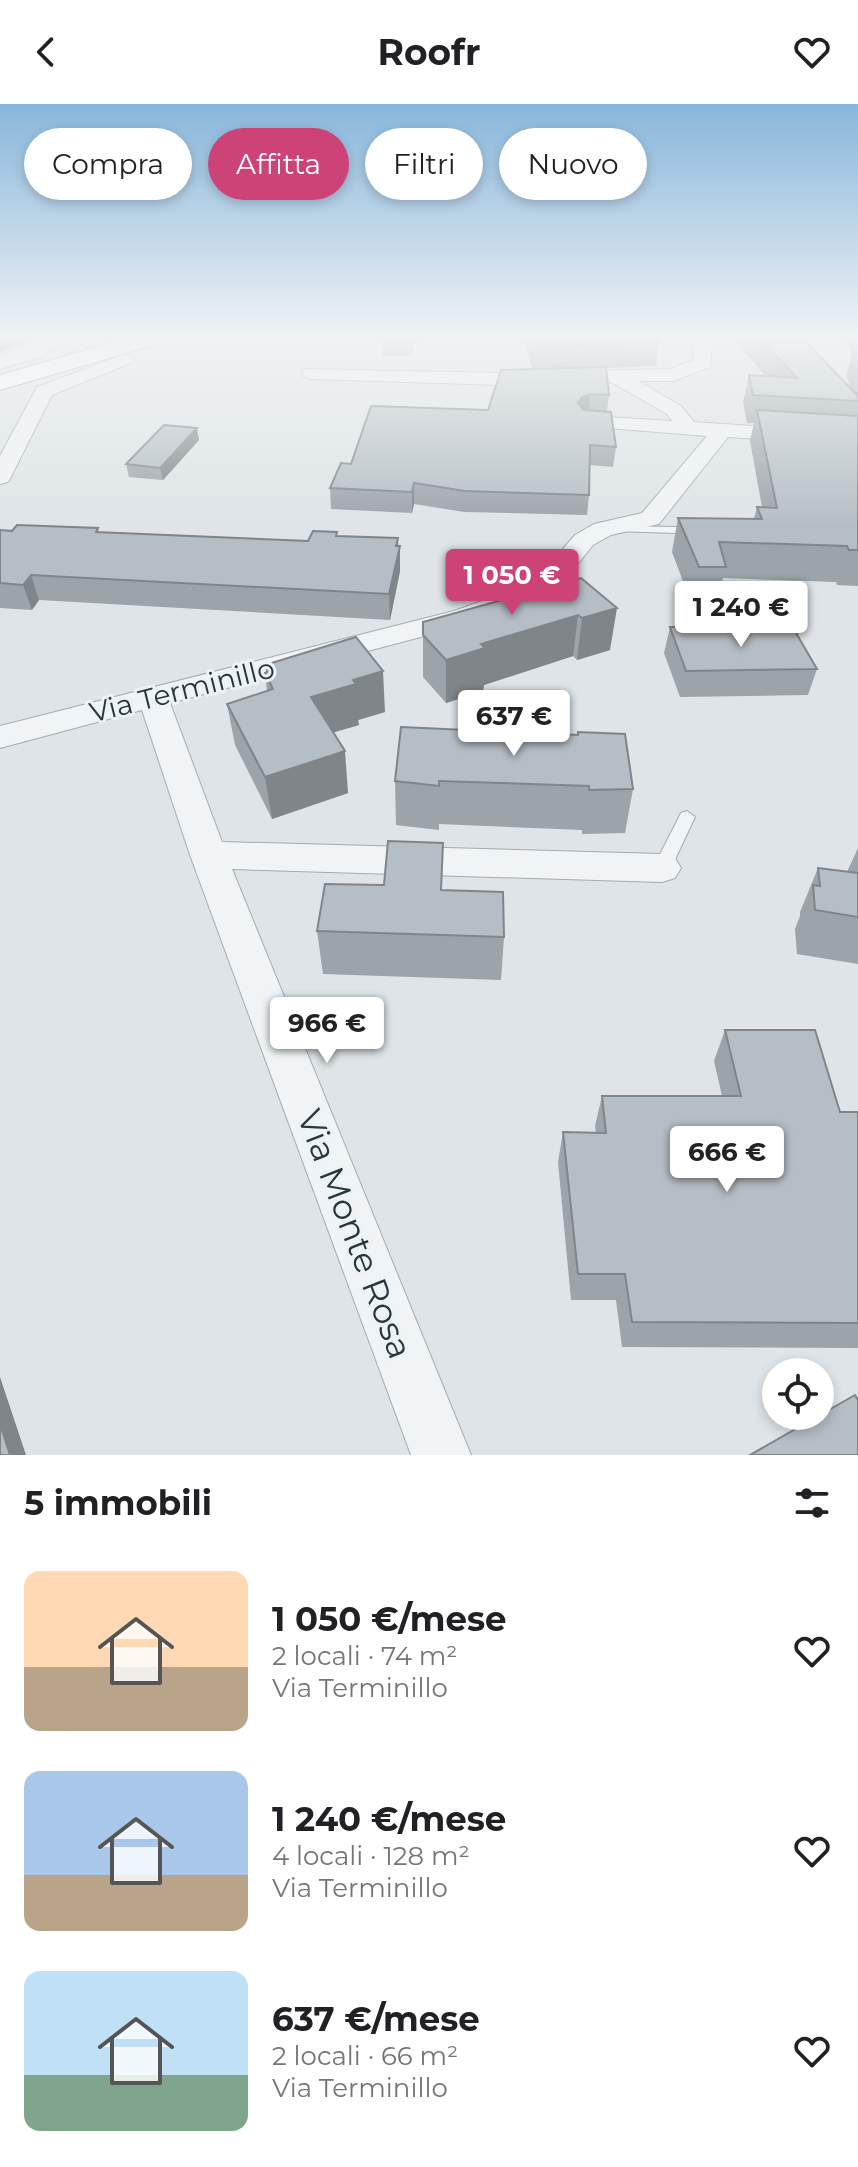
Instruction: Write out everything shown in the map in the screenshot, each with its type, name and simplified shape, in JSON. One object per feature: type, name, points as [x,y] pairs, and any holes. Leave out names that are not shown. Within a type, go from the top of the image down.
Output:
[{"type":"street","points":[[0,477],[38,402]]},
{"type":"street","points":[[660,402],[674,410],[688,429]]},
{"type":"street","points":[[674,402],[674,410]]},
{"type":"street","points":[[589,422],[858,439]]},
{"type":"street","name":"Via Terminillo","points":[[0,737],[487,610],[539,585],[564,564],[584,540],[603,529],[650,519],[722,431]]},
{"type":"street","name":"Via Monte Rosa","points":[[153,698],[208,855],[441,1455]]},
{"type":"street","points":[[208,855],[662,868]]},
{"type":"lane","points":[[603,529],[676,530]]},
{"type":"lane","points":[[662,868],[687,817]]},
{"type":"building","points":[[491,402],[579,402],[584,410],[611,412],[616,447],[590,445],[589,495],[465,491],[414,483],[412,492],[330,488],[341,463],[351,464],[371,406],[488,410]]},
{"type":"building","points":[[757,410],[858,416],[858,550],[849,550],[847,546],[719,542],[726,567],[699,567],[678,518],[762,519],[757,507],[777,508]]},
{"type":"building","points":[[164,425],[197,428],[160,468],[126,464]]},
{"type":"building","points":[[17,525],[98,528],[96,532],[308,541],[313,531],[337,532],[336,536],[398,538],[396,546],[400,546],[389,594],[31,575],[23,585],[0,583],[0,530],[12,531]]},
{"type":"building","points":[[581,578],[617,608],[582,618],[578,615],[481,644],[485,648],[446,660],[423,635],[423,622]]},
{"type":"building","points":[[792,626],[817,669],[686,671],[670,627]]},
{"type":"building","points":[[356,637],[383,671],[353,680],[356,684],[311,697],[345,751],[265,777],[227,704],[273,689],[265,673],[269,671],[265,665]]},
{"type":"building","points":[[401,727],[578,735],[578,732],[625,734],[633,789],[589,790],[589,786],[439,781],[439,786],[395,781]]},
{"type":"building","points":[[388,841],[443,843],[441,890],[503,892],[504,937],[317,931],[325,884],[384,885]]},
{"type":"building","points":[[818,868],[858,873],[858,917],[815,910],[813,885],[820,886]]},
{"type":"building","points":[[725,1030],[815,1030],[840,1112],[858,1112],[858,1323],[632,1322],[625,1274],[578,1274],[563,1132],[606,1133],[602,1096],[741,1096]]},
{"type":"building","points":[[855,1395],[858,1400],[858,1455],[750,1455],[794,1430],[834,1430],[834,1407]]},
{"type":"building","points":[[0,1424],[10,1455],[0,1455]]}]
